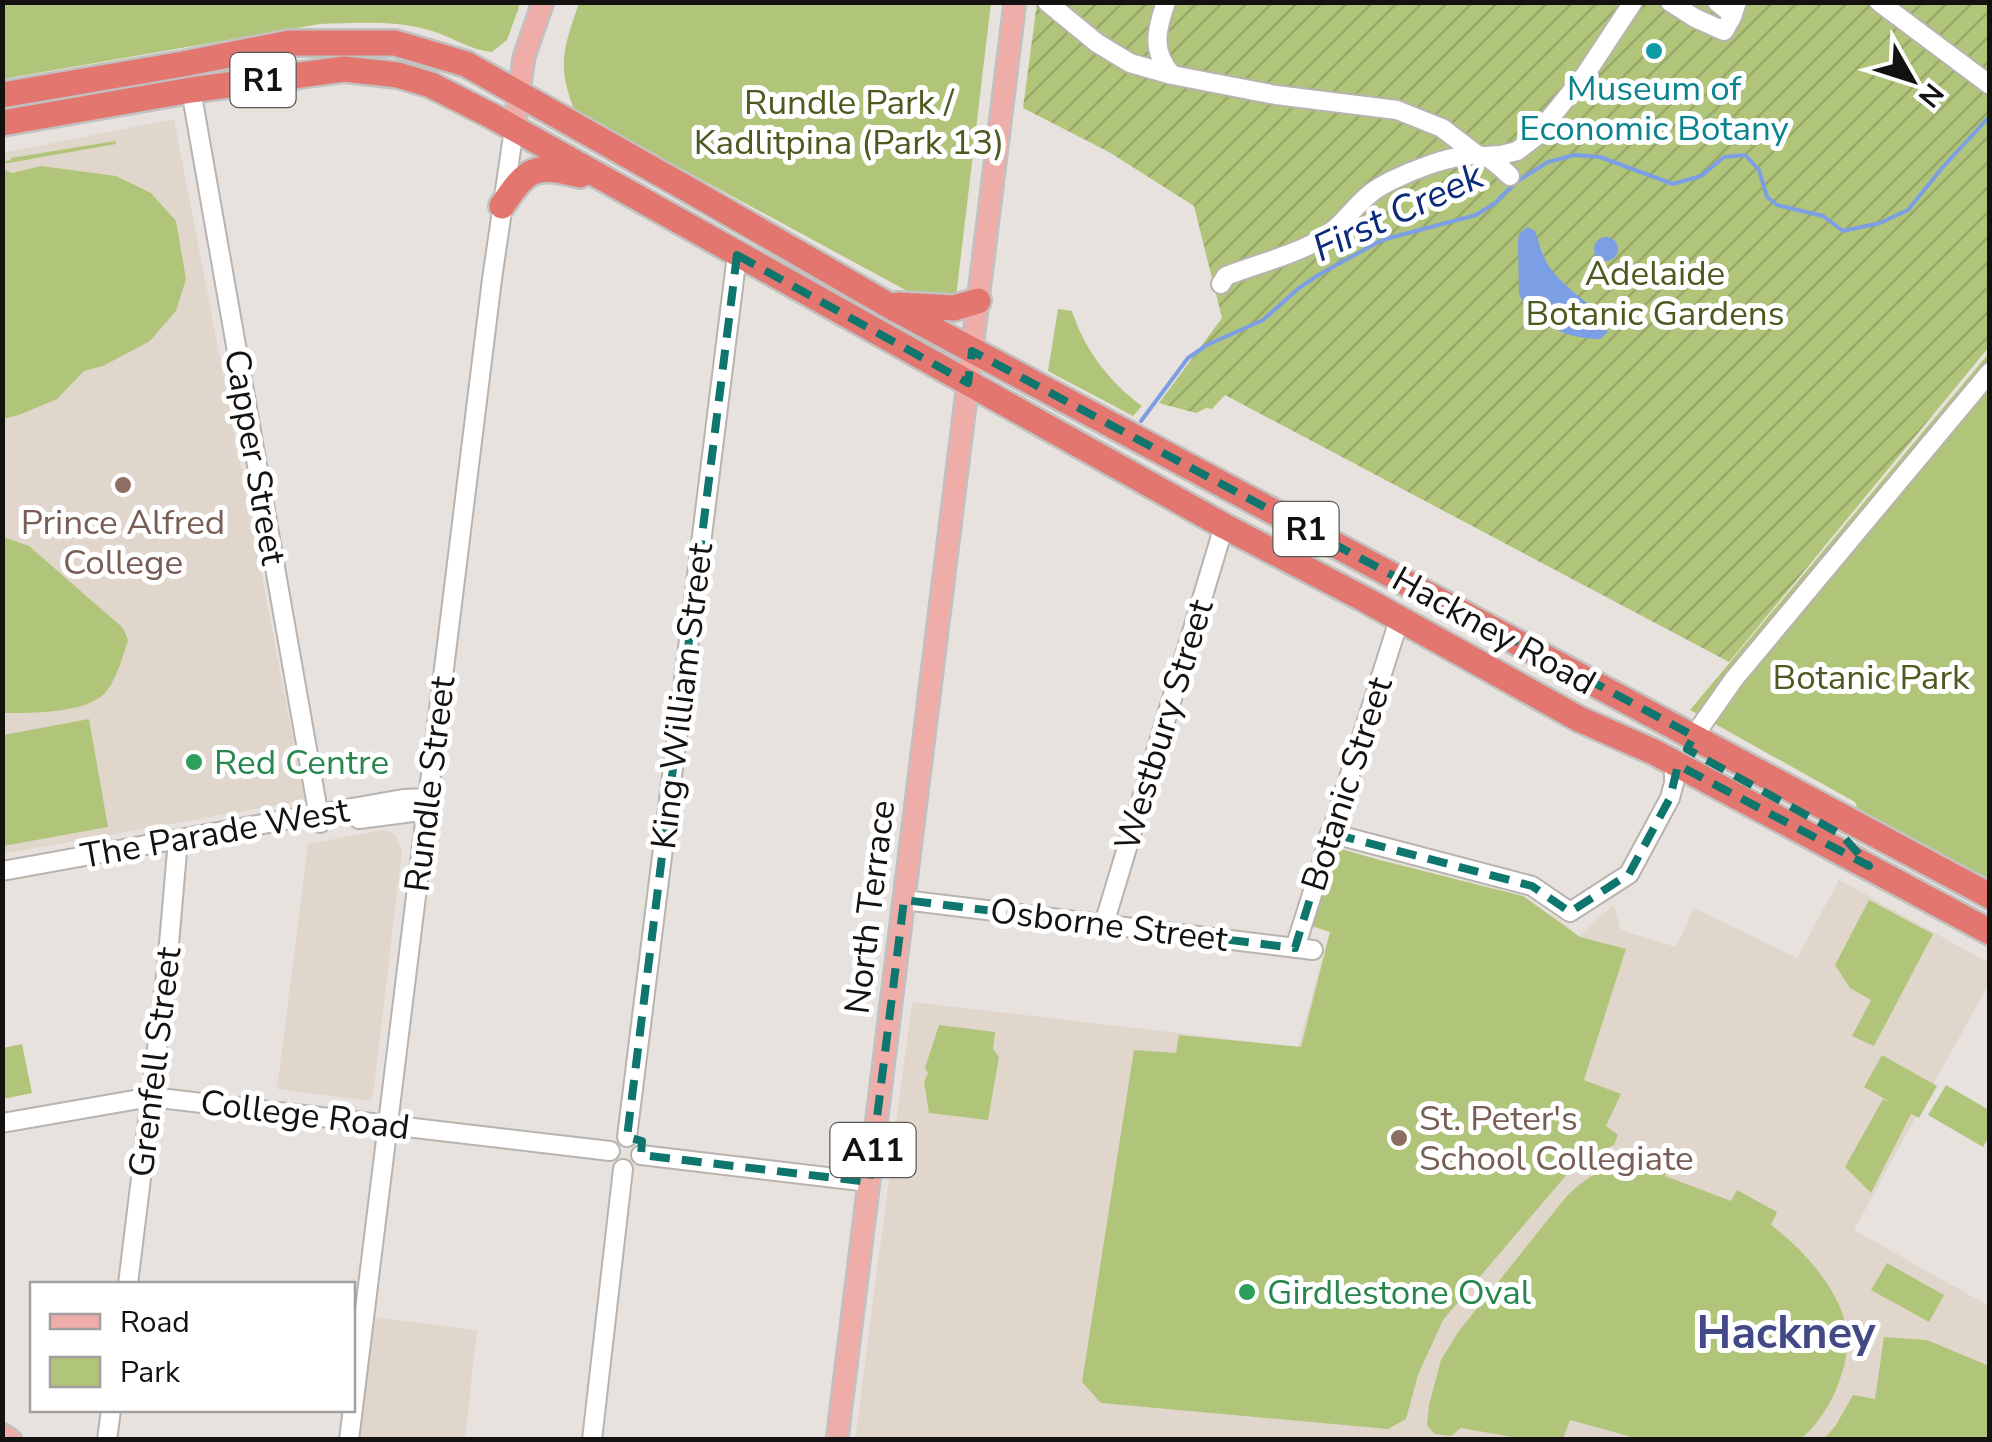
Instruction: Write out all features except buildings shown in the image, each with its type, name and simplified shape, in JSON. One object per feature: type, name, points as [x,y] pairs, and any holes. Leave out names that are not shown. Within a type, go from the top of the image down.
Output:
[{"type":"highway","name":"R1","points":[[2,95],[289,43],[395,43],[466,64],[972,351]]},
{"type":"highway","points":[[183,64],[191,90]]},
{"type":"highway","name":"R1","points":[[2,123],[191,90],[344,69],[398,75],[430,85],[514,128],[968,383]]},
{"type":"highway","points":[[502,206],[517,183],[534,170],[554,168],[613,185]]},
{"type":"highway","points":[[737,255],[751,227]]},
{"type":"highway","points":[[888,305],[954,308],[978,301]]},
{"type":"highway","name":"Hackney Road","points":[[972,351],[1990,896]]},
{"type":"highway","name":"Hackney Road","points":[[968,383],[1580,719],[1699,776],[1990,932]]},
{"type":"highway","points":[[1183,464],[1192,508]]},
{"type":"highway","points":[[1694,736],[1694,753],[1842,834],[1869,866]]},
{"type":"main road","points":[[514,128],[526,50],[543,2]]},
{"type":"main road","points":[[972,351],[1015,2]]},
{"type":"main road","name":"A11","points":[[968,383],[972,351]]},
{"type":"main road","name":"North Terrace","points":[[837,1440],[968,383]]},
{"type":"main road","points":[[2,1434],[11,1440]]},
{"type":"street","points":[[1048,2],[1097,43],[1138,66],[1276,95],[1397,110],[1442,128],[1510,176]]},
{"type":"street","points":[[1138,66],[1152,52],[1166,2]]},
{"type":"street","points":[[1221,284],[1226,276],[1294,252],[1327,235],[1384,184],[1461,156],[1516,151],[1534,138],[1585,75],[1633,2]]},
{"type":"street","points":[[1670,2],[1724,31],[1735,9],[1716,2]]},
{"type":"street","points":[[1878,2],[1990,85]]},
{"type":"street","points":[[1158,34],[1159,55],[1172,75]]},
{"type":"street","name":"Capper Street","points":[[191,90],[319,818]]},
{"type":"street","name":"Rundle Street","points":[[355,1393],[514,128]]},
{"type":"street","name":"King William Street","points":[[627,1137],[737,255]]},
{"type":"street","points":[[1694,736],[1734,679],[1990,372]]},
{"type":"street","name":"Westbury Street","points":[[1104,924],[1224,526]]},
{"type":"street","name":"Botanic Street","points":[[1304,949],[1330,833],[1399,620]]},
{"type":"street","points":[[1330,833],[1532,886],[1570,912],[1629,874],[1670,798],[1674,764]]},
{"type":"street","points":[[1670,798],[1699,776]]},
{"type":"street","name":"The Parade West","points":[[2,880],[319,818],[428,804]]},
{"type":"street","name":"The Parade West","points":[[2,871],[178,844]]},
{"type":"street","name":"Grenfell Street","points":[[128,1282],[178,844]]},
{"type":"street","name":"Osborne Street","points":[[904,900],[1304,949]]},
{"type":"street","name":"College Road","points":[[2,1123],[151,1097],[610,1151]]},
{"type":"street","points":[[627,1137],[639,1144],[641,1156],[633,1167],[623,1168],[611,1160],[610,1151],[613,1142],[627,1137]]},
{"type":"street","points":[[641,1156],[869,1182]]},
{"type":"street","points":[[592,1440],[623,1168]]},
{"type":"street","points":[[107,1440],[111,1412]]},
{"type":"street","name":"Rundle Street","points":[[349,1440],[353,1412]]},
{"type":"highlighted area","points":[[737,255],[968,383],[972,351],[1694,736],[1687,749],[1842,835],[1869,866],[1678,765],[1670,798],[1629,874],[1570,912],[1532,886],[1330,833],[1295,948],[904,900],[869,1182],[641,1155],[642,1141],[627,1137]]},
{"type":"shaded area","name":"Prince Alfred College","points":[[174,119],[305,800],[3,854],[3,153]]},
{"type":"shaded area","points":[[383,830],[395,834],[402,850],[373,1096],[369,1101],[277,1089],[308,844]]},
{"type":"shaded area","name":"St. Peter's School Collegiate","points":[[1383,860],[1525,897],[1578,937],[1614,904],[1621,930],[1676,947],[1694,908],[1797,958],[1839,880],[1989,963],[1989,983],[1854,1230],[1989,1306],[1989,1439],[855,1440],[912,1002],[1298,1047],[1330,931],[1359,939]]},
{"type":"shaded area","points":[[372,1317],[477,1330],[465,1439],[358,1440]]},
{"type":"green space","points":[[517,2],[519,7],[507,40],[492,52],[405,25],[320,24],[3,79],[3,3]]},
{"type":"green space","name":"Rundle Park / Kadlitpina (Park 13)","points":[[579,3],[991,3],[956,297],[911,293],[575,111],[564,57]]},
{"type":"green space","name":"Adelaide Botanic Gardens","points":[[1037,3],[1989,3],[1989,347],[1729,662],[1225,395],[1212,409],[1196,413],[1159,403],[1222,318],[1194,206],[1109,152],[1023,108]]},
{"type":"green space","points":[[115,141],[116,144],[3,164],[11,158]]},
{"type":"green space","points":[[41,166],[116,176],[151,193],[176,221],[186,279],[176,311],[150,341],[103,366],[84,371],[57,399],[3,419],[3,169],[12,173]]},
{"type":"green space","points":[[1058,309],[1072,311],[1100,364],[1142,406],[1133,416],[1048,371]]},
{"type":"green space","name":"Botanic Park","points":[[1989,353],[1989,888],[1939,861],[1931,849],[1864,820],[1855,802],[1690,710]]},
{"type":"green space","points":[[3,537],[29,546],[123,628],[128,640],[119,668],[109,688],[96,700],[57,711],[3,713]]},
{"type":"green space","points":[[89,719],[108,827],[3,846],[3,735]]},
{"type":"green space","points":[[1331,846],[1523,896],[1580,937],[1626,949],[1584,1080],[1621,1094],[1606,1126],[1618,1135],[1614,1145],[1574,1166],[1443,1320],[1418,1375],[1406,1419],[1388,1429],[1101,1403],[1082,1382],[1134,1050],[1176,1053],[1179,1035],[1301,1047],[1330,932],[1308,925]]},
{"type":"green space","points":[[1869,900],[1933,934],[1874,1046],[1852,1036],[1871,1000],[1850,988],[1835,965]]},
{"type":"green space","points":[[939,1025],[995,1032],[993,1049],[999,1057],[988,1120],[929,1113],[925,1068]]},
{"type":"green space","points":[[22,1044],[32,1093],[3,1099],[3,1048]]},
{"type":"green space","points":[[1882,1055],[1937,1086],[1919,1118],[1911,1114],[1871,1193],[1845,1167],[1883,1099],[1892,1103],[1864,1087]]},
{"type":"green space","points":[[1946,1085],[1989,1110],[1989,1137],[1983,1147],[1928,1115]]},
{"type":"green space","points":[[1654,1161],[1666,1168],[1665,1176],[1731,1201],[1737,1190],[1777,1212],[1771,1225],[1807,1258],[1828,1285],[1843,1314],[1848,1346],[1836,1390],[1816,1424],[1799,1440],[1639,1439],[1570,1420],[1563,1439],[1523,1439],[1461,1428],[1451,1436],[1435,1434],[1427,1426],[1441,1360],[1459,1331],[1566,1197],[1606,1169]]},
{"type":"green space","points":[[1887,1263],[1944,1295],[1929,1322],[1871,1290]]},
{"type":"green space","points":[[1884,1337],[1927,1340],[1989,1366],[1989,1439],[1824,1439],[1853,1395],[1875,1399]]},
{"type":"water","points":[[1527,227],[1535,231],[1553,272],[1608,322],[1607,333],[1600,339],[1552,328],[1524,304],[1519,293],[1518,241]]},
{"type":"water","points":[[1606,237],[1615,240],[1615,258],[1606,261],[1597,258],[1594,249],[1597,240]]},
{"type":"waterway","name":"First Creek","points":[[1141,421],[1188,358],[1207,345],[1263,320],[1299,288],[1382,240],[1476,215],[1548,162],[1575,155],[1600,157],[1673,184],[1701,176],[1724,157],[1745,155],[1759,170],[1767,197],[1777,205],[1823,216],[1843,231],[1880,223],[1908,210],[1990,116]]},
{"type":"place","name":"Museum of Economic Botany","points":[[1654,51]]},
{"type":"place","name":"Prince Alfred College","points":[[123,485]]},
{"type":"place","name":"Red Centre","points":[[194,762]]},
{"type":"place","name":"St. Peter's School Collegiate","points":[[1399,1138]]},
{"type":"place","name":"Girdlestone Oval","points":[[1247,1292]]},
{"type":"district","name":"Hackney","points":[[1786,1333]]}]
